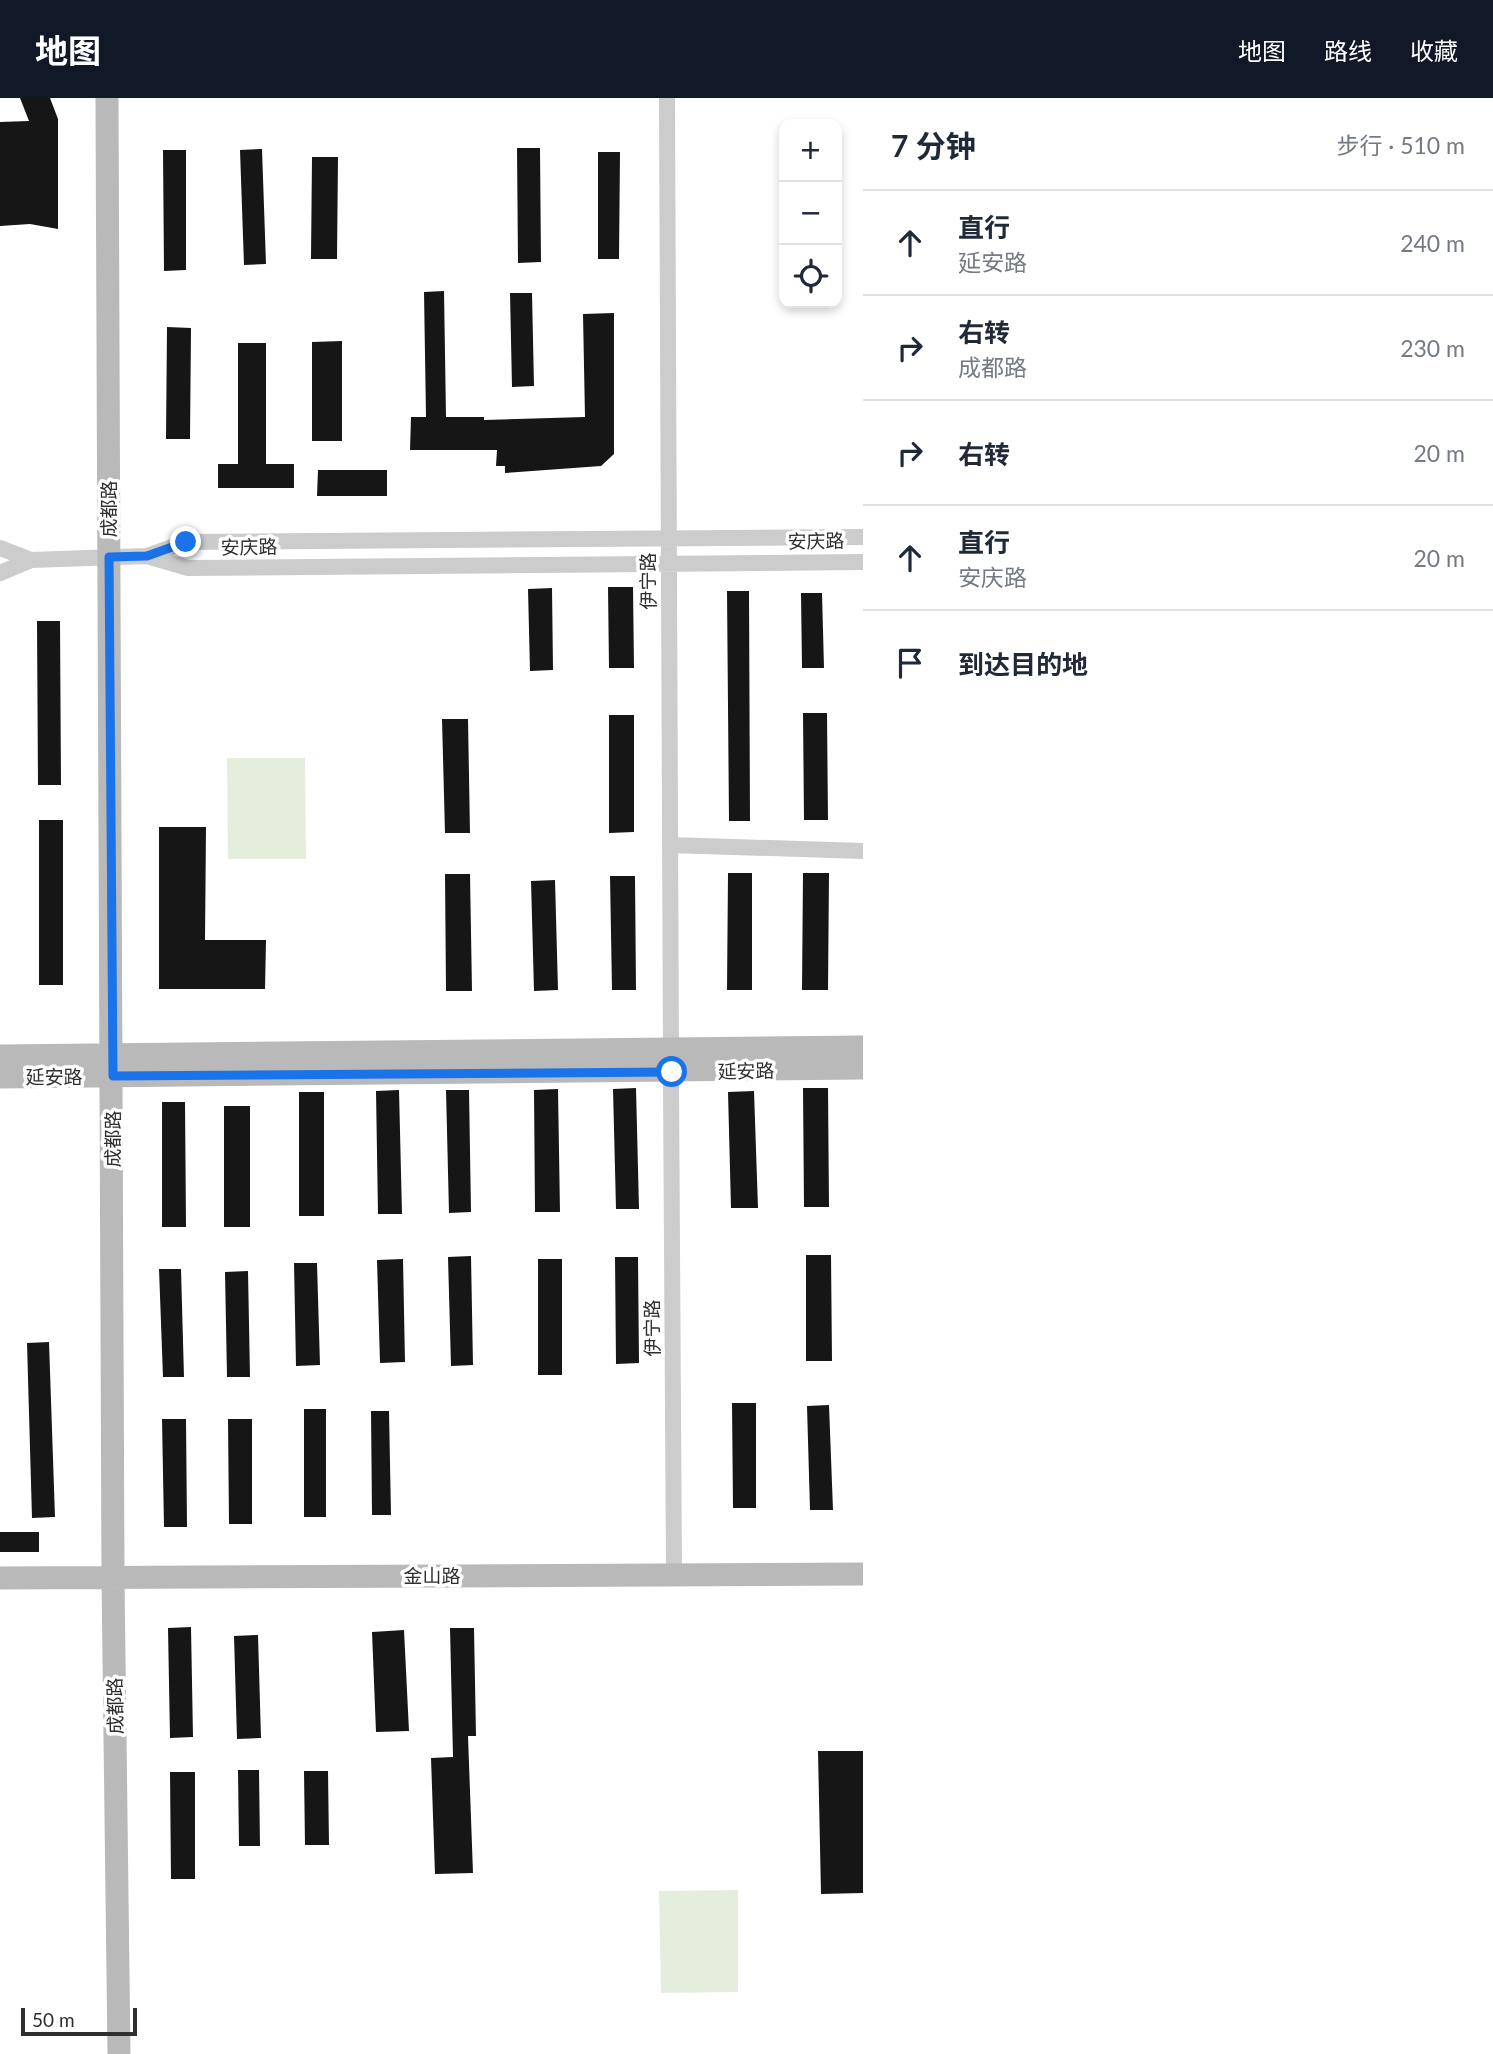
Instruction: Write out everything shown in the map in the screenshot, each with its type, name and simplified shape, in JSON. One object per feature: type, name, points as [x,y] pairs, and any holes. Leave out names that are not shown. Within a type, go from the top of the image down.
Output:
[{"type":"street","name":"成都路","points":[[107,98],[113,1578],[119,2054]]},
{"type":"street","name":"伊宁路","points":[[667,98],[671,1057]]},
{"type":"street","name":"安庆路","points":[[147,556],[186,542],[863,537]]},
{"type":"street","points":[[0,548],[31,560]]},
{"type":"street","points":[[0,573],[31,560],[147,556]]},
{"type":"street","name":"安庆路","points":[[147,556],[188,568],[863,562]]},
{"type":"street","points":[[670,845],[863,851]]},
{"type":"street","name":"延安路","points":[[0,1077],[113,1066],[671,1057],[863,1047]]},
{"type":"street","name":"延安路","points":[[0,1056],[113,1066],[863,1068]]},
{"type":"street","name":"伊宁路","points":[[671,1081],[674,1576]]},
{"type":"street","name":"金山路","points":[[0,1578],[863,1573]]},
{"type":"green space","points":[[227,758],[305,758],[306,859],[228,859]]},
{"type":"green space","points":[[738,1890],[738,1992],[661,1993],[659,1891]]},
{"type":"building","points":[[20,98],[50,98],[58,119],[58,229],[30,224],[0,226],[0,122],[29,121]]},
{"type":"building","points":[[517,148],[540,148],[541,262],[518,263]]},
{"type":"building","points":[[262,149],[266,264],[244,265],[240,150]]},
{"type":"building","points":[[163,150],[186,150],[186,270],[164,271]]},
{"type":"building","points":[[598,152],[620,152],[619,259],[598,259]]},
{"type":"building","points":[[312,157],[338,157],[337,259],[311,259]]},
{"type":"building","points":[[444,291],[446,417],[484,417],[484,420],[585,417],[583,314],[614,313],[614,454],[601,466],[505,473],[505,466],[496,466],[497,450],[410,450],[411,417],[426,417],[424,292]]},
{"type":"building","points":[[510,293],[532,293],[534,386],[512,387]]},
{"type":"building","points":[[167,327],[191,328],[190,439],[166,439]]},
{"type":"building","points":[[342,341],[342,441],[312,441],[312,342]]},
{"type":"building","points":[[238,343],[266,343],[266,464],[294,464],[294,488],[218,488],[218,464],[238,464]]},
{"type":"building","points":[[318,470],[387,470],[387,496],[317,496]]},
{"type":"building","points":[[608,587],[633,587],[634,668],[609,668]]},
{"type":"building","points":[[552,588],[553,670],[530,671],[528,589]]},
{"type":"building","points":[[727,591],[749,591],[750,821],[729,821]]},
{"type":"building","points":[[801,593],[822,593],[824,668],[802,668]]},
{"type":"building","points":[[37,621],[60,621],[61,785],[38,785]]},
{"type":"building","points":[[803,713],[827,713],[828,820],[804,820]]},
{"type":"building","points":[[609,715],[634,715],[634,832],[609,833]]},
{"type":"building","points":[[442,719],[468,719],[470,833],[445,833]]},
{"type":"building","points":[[39,820],[63,820],[63,985],[39,985]]},
{"type":"building","points":[[159,827],[206,827],[205,940],[266,940],[265,989],[159,989]]},
{"type":"building","points":[[728,873],[752,873],[752,990],[727,990]]},
{"type":"building","points":[[803,873],[829,873],[828,990],[802,990]]},
{"type":"building","points":[[445,874],[470,874],[472,991],[446,991]]},
{"type":"building","points":[[610,876],[635,876],[636,990],[612,990]]},
{"type":"building","points":[[555,880],[558,990],[534,991],[531,881]]},
{"type":"building","points":[[636,1088],[639,1209],[616,1209],[613,1089]]},
{"type":"building","points":[[803,1088],[828,1088],[829,1207],[804,1207]]},
{"type":"building","points":[[558,1089],[560,1212],[535,1212],[534,1090]]},
{"type":"building","points":[[399,1090],[402,1214],[378,1214],[376,1091]]},
{"type":"building","points":[[446,1090],[469,1090],[471,1212],[449,1213]]},
{"type":"building","points":[[754,1091],[758,1208],[731,1208],[728,1092]]},
{"type":"building","points":[[299,1092],[324,1092],[324,1216],[299,1216]]},
{"type":"building","points":[[162,1102],[185,1102],[186,1227],[162,1227]]},
{"type":"building","points":[[224,1106],[250,1106],[250,1227],[224,1227]]},
{"type":"building","points":[[806,1255],[831,1255],[832,1361],[806,1361]]},
{"type":"building","points":[[471,1256],[473,1365],[451,1366],[448,1257]]},
{"type":"building","points":[[615,1257],[638,1257],[639,1363],[616,1364]]},
{"type":"building","points":[[403,1259],[405,1362],[380,1363],[377,1260]]},
{"type":"building","points":[[538,1259],[562,1259],[562,1375],[538,1375]]},
{"type":"building","points":[[294,1263],[317,1263],[320,1365],[296,1366]]},
{"type":"building","points":[[159,1269],[181,1269],[184,1377],[163,1377]]},
{"type":"building","points":[[248,1271],[250,1377],[227,1377],[225,1272]]},
{"type":"building","points":[[49,1342],[55,1517],[32,1518],[27,1343]]},
{"type":"building","points":[[732,1403],[756,1403],[756,1508],[733,1508]]},
{"type":"building","points":[[829,1405],[833,1510],[810,1510],[807,1406]]},
{"type":"building","points":[[304,1409],[326,1409],[326,1517],[304,1517]]},
{"type":"building","points":[[371,1411],[389,1411],[391,1515],[372,1515]]},
{"type":"building","points":[[162,1419],[186,1419],[187,1527],[164,1527]]},
{"type":"building","points":[[228,1419],[252,1419],[252,1524],[229,1524]]},
{"type":"building","points":[[0,1532],[39,1532],[39,1552],[0,1552]]},
{"type":"building","points":[[191,1627],[193,1737],[170,1738],[168,1628]]},
{"type":"building","points":[[450,1628],[474,1628],[476,1736],[468,1736],[473,1873],[435,1874],[431,1758],[453,1757]]},
{"type":"building","points":[[404,1630],[409,1731],[376,1732],[372,1632]]},
{"type":"building","points":[[258,1635],[261,1738],[237,1739],[234,1636]]},
{"type":"building","points":[[818,1751],[863,1751],[863,1893],[821,1894]]},
{"type":"building","points":[[238,1770],[259,1770],[260,1846],[239,1846]]},
{"type":"building","points":[[304,1771],[328,1771],[329,1845],[305,1845]]},
{"type":"building","points":[[170,1772],[195,1772],[195,1879],[171,1879]]},
{"type":"route","points":[[186,542],[147,556],[109,557],[113,1076],[672,1072]]}]
